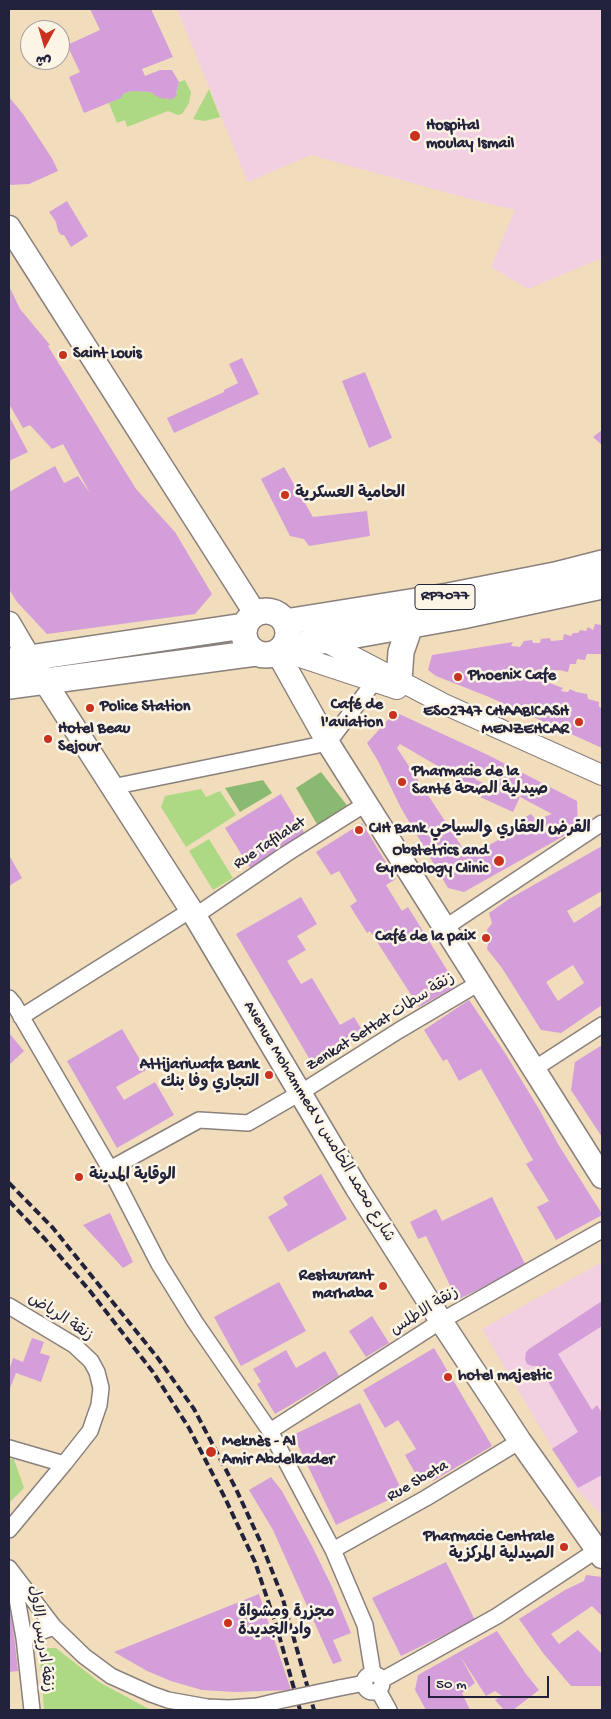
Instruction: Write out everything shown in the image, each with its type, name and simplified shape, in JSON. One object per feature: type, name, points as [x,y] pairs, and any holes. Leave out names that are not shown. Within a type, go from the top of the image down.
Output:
[{"type":"main road","points":[[9,227],[250,620],[244,639],[246,644],[274,651],[328,743],[446,927],[479,983],[602,1178]]},
{"type":"main road","name":"RP7077","points":[[286,622],[448,596],[602,563]]},
{"type":"main road","name":"RP7077","points":[[9,686],[274,651],[498,609],[602,586]]},
{"type":"main road","points":[[19,659],[250,620],[262,610],[275,612],[286,622],[288,635],[274,651]]},
{"type":"main road","name":"Avenue Mohammed V شارع محمد الخامس","points":[[9,623],[19,659],[44,680],[193,913],[356,1187],[441,1321],[520,1441],[599,1554]]},
{"type":"main road","points":[[399,680],[400,652],[410,626]]},
{"type":"street","points":[[286,622],[444,704],[602,776]]},
{"type":"street","points":[[274,651],[444,704]]},
{"type":"street","points":[[112,787],[328,743],[374,682]]},
{"type":"street","name":"Rue Tafilalet","points":[[21,1017],[193,913],[367,803]]},
{"type":"street","points":[[446,927],[602,823]]},
{"type":"street","name":"Zenkat Settat زنقة سطات","points":[[110,1169],[199,1120],[248,1124],[479,983]]},
{"type":"street","points":[[9,998],[110,1169],[195,1322],[270,1431],[333,1550],[364,1625],[374,1682],[389,1710]]},
{"type":"street","points":[[534,1069],[602,1025]]},
{"type":"street","name":"زنقة الاطلس","points":[[270,1431],[441,1321],[602,1230]]},
{"type":"street","name":"زنقة الرياض","points":[[9,1306],[74,1345],[91,1361],[98,1372],[101,1388],[99,1406],[90,1431],[64,1464]]},
{"type":"street","name":"Rue Sbeta","points":[[333,1550],[426,1498],[520,1441]]},
{"type":"street","points":[[9,1448],[64,1464],[9,1530]]},
{"type":"street","points":[[11,1570],[54,1627],[84,1656],[111,1676],[152,1694],[170,1705],[251,1708],[374,1682],[497,1616],[599,1554]]},
{"type":"street","name":"زنقة ادريس الاول","points":[[11,1570],[24,1638],[32,1710]]},
{"type":"street","points":[[24,1638],[54,1627]]},
{"type":"shaded area","name":"Hospital moulay Ismail","points":[[177,9],[602,9],[602,258],[528,289],[491,267],[515,210],[311,155],[248,182]]},
{"type":"shaded area","points":[[602,1262],[602,1515],[577,1490],[482,1329]]},
{"type":"green space","points":[[185,80],[191,92],[189,103],[182,114],[178,115],[168,111],[127,127],[125,120],[117,123],[109,103],[120,98],[123,94],[131,91],[151,92],[156,96],[168,98],[176,94],[179,82]]},
{"type":"green space","points":[[209,89],[220,117],[205,121],[193,119]]},
{"type":"green space","points":[[321,772],[349,808],[318,826],[296,788]]},
{"type":"green space","points":[[263,780],[272,793],[240,812],[225,788]]},
{"type":"green space","points":[[201,789],[206,797],[220,791],[236,815],[186,847],[161,807],[165,796]]},
{"type":"green space","points":[[209,839],[233,878],[213,890],[189,851]]},
{"type":"green space","points":[[9,1459],[14,1459],[24,1488],[9,1503]]},
{"type":"green space","points":[[47,1648],[56,1648],[99,1682],[151,1710],[44,1710],[40,1657],[41,1651]]},
{"type":"building","points":[[90,9],[151,9],[173,57],[142,69],[145,76],[160,70],[172,70],[179,82],[177,96],[170,100],[156,96],[151,92],[131,91],[123,94],[121,98],[84,113],[69,77],[80,72],[70,51],[70,44],[100,30]]},
{"type":"building","points":[[9,97],[23,114],[58,171],[29,184],[11,185],[9,183]]},
{"type":"building","points":[[67,201],[88,236],[71,247],[64,235],[61,235],[58,231],[56,222],[49,212]]},
{"type":"building","points":[[9,286],[20,309],[50,345],[48,346],[136,489],[175,532],[212,594],[195,614],[47,634],[17,602],[9,589],[9,492],[55,466],[64,483],[78,476],[90,493],[63,444],[52,449],[30,425],[23,428],[9,404]]},
{"type":"building","points":[[242,358],[259,394],[174,433],[167,418],[224,392],[224,390],[238,383],[229,364]]},
{"type":"building","points":[[365,372],[392,438],[369,448],[342,381]]},
{"type":"building","points":[[9,416],[28,452],[9,461]]},
{"type":"building","points":[[602,430],[602,445],[593,437]]},
{"type":"building","name":"الحامية العسكرية","points":[[284,467],[313,517],[367,511],[370,536],[309,546],[304,539],[290,536],[261,479]]},
{"type":"building","points":[[595,624],[601,625],[602,654],[587,654],[585,660],[577,659],[576,664],[570,664],[568,672],[559,670],[525,674],[563,688],[561,691],[568,692],[570,689],[587,694],[588,699],[599,702],[599,707],[602,708],[602,748],[489,697],[436,676],[428,670],[432,655],[513,642],[511,646],[520,647],[524,641],[532,640],[533,643],[540,643],[541,639],[550,638],[551,641],[563,640],[564,634],[571,636],[580,630],[586,631],[588,627],[593,630]]},
{"type":"building","points":[[395,712],[488,755],[577,801],[578,828],[464,892],[448,888],[401,808],[367,743]],"holes":[[[400,744],[472,786],[469,792],[513,812],[520,797],[552,814],[536,820],[531,814],[515,823],[518,829],[475,853],[472,847],[464,850],[397,748]],[[480,772],[500,780],[496,788],[476,780]],[[508,783],[524,790],[520,797],[504,791]]]},
{"type":"building","points":[[281,794],[305,834],[250,868],[225,828]]},
{"type":"building","points":[[362,823],[396,879],[386,885],[402,911],[408,907],[457,986],[419,1007],[370,931],[367,933],[350,906],[357,901],[339,871],[331,875],[316,852]]},
{"type":"building","points":[[602,846],[602,891],[567,911],[574,923],[602,905],[602,1005],[561,1033],[541,1030],[502,968],[487,949],[489,939],[487,930],[492,923],[489,913],[509,899]],"holes":[[[573,965],[584,983],[558,1001],[546,982]]]},
{"type":"building","points":[[9,855],[22,878],[9,886]]},
{"type":"building","points":[[301,897],[317,924],[297,936],[306,950],[287,961],[301,984],[312,978],[340,1025],[354,1017],[365,1035],[313,1065],[236,934]]},
{"type":"building","points":[[469,1000],[505,1053],[558,1144],[602,1214],[556,1240],[537,1207],[549,1201],[526,1164],[533,1160],[481,1069],[459,1081],[447,1059],[443,1061],[424,1030]]},
{"type":"building","points":[[122,1029],[146,1070],[116,1087],[124,1100],[155,1082],[174,1115],[117,1148],[67,1061]]},
{"type":"building","points":[[9,1033],[24,1051],[9,1065]]},
{"type":"building","points":[[602,1045],[602,1137],[571,1090],[575,1062]]},
{"type":"building","points":[[321,1174],[347,1219],[288,1252],[268,1217],[288,1205],[283,1197]]},
{"type":"building","points":[[492,1197],[526,1266],[457,1300],[426,1236],[418,1239],[410,1222],[436,1209],[442,1221]]},
{"type":"building","points":[[110,1213],[133,1262],[123,1268],[83,1225]]},
{"type":"building","points":[[279,1282],[306,1331],[241,1366],[214,1317]]},
{"type":"building","points":[[602,1301],[602,1326],[558,1354],[592,1410],[597,1405],[602,1413],[602,1475],[578,1488],[552,1449],[578,1432],[539,1366],[527,1364],[525,1359],[526,1352],[529,1349]]},
{"type":"building","points":[[372,1316],[389,1343],[366,1357],[349,1331]]},
{"type":"building","points":[[32,1338],[44,1342],[40,1353],[50,1356],[41,1382],[16,1373],[9,1391],[9,1371],[13,1358],[23,1362]]},
{"type":"building","points":[[434,1348],[492,1446],[433,1481],[428,1472],[418,1478],[405,1455],[416,1449],[398,1420],[385,1428],[363,1390]]},
{"type":"building","points":[[286,1350],[296,1368],[325,1351],[339,1376],[275,1414],[257,1384],[261,1382],[253,1369]]},
{"type":"building","points":[[360,1403],[403,1493],[336,1525],[293,1435]]},
{"type":"building","points":[[271,1477],[282,1491],[313,1548],[351,1633],[333,1640],[342,1661],[333,1664],[273,1530],[249,1490]]},
{"type":"building","points":[[446,1562],[475,1620],[401,1656],[372,1598]]},
{"type":"building","points":[[586,1575],[602,1577],[602,1616],[592,1606],[551,1634],[559,1644],[578,1630],[602,1654],[602,1686],[571,1686],[543,1653],[519,1619],[565,1590],[584,1581]]},
{"type":"building","name":"مجزرة ومشواة واد الجديدة","points":[[259,1594],[291,1690],[235,1692],[202,1690],[171,1681],[147,1671],[114,1652]]},
{"type":"building","points":[[9,1600],[18,1671],[9,1672]]},
{"type":"building","points":[[497,1631],[539,1690],[513,1710],[504,1710],[495,1700],[502,1696],[495,1691],[486,1696],[460,1656],[475,1683],[462,1693],[470,1710],[426,1710],[415,1690],[418,1675]]},
{"type":"railway","points":[[9,1183],[53,1228],[157,1357],[194,1409],[236,1489],[261,1543],[282,1596],[314,1710]]},
{"type":"railway","points":[[9,1201],[90,1291],[153,1372],[189,1428],[255,1562],[277,1628],[300,1710]]},
{"type":"place","name":"Hospital moulay Ismail","points":[[415,136]]},
{"type":"place","name":"Saint Louis","points":[[63,355]]},
{"type":"place","name":"الحامية العسكرية","points":[[285,495]]},
{"type":"place","name":"Phoenix Cafe","points":[[458,677]]},
{"type":"place","name":"Police Station","points":[[90,708]]},
{"type":"place","name":"Café de l'aviation","points":[[393,715]]},
{"type":"place","name":"ES02747 CHAABICASH MENZEHCAR","points":[[579,722]]},
{"type":"place","name":"Hotel Beau Sejour","points":[[48,739]]},
{"type":"place","name":"Pharmacie de la Santé صيدلية الصحة","points":[[402,782]]},
{"type":"place","name":"CIH Bank القرض العقاري والسياحي","points":[[359,830]]},
{"type":"place","name":"Obstetrics and Gynecology Clinic","points":[[499,861]]},
{"type":"place","name":"Café de la paix","points":[[486,938]]},
{"type":"place","name":"Attijariwafa Bank التجاري وفا بنك","points":[[269,1075]]},
{"type":"place","name":"الوقاية المدينة","points":[[79,1177]]},
{"type":"place","name":"Restaurant marhaba","points":[[383,1286]]},
{"type":"place","name":"hotel majestic","points":[[448,1377]]},
{"type":"place","name":"Meknès - Al Amir Abdelkader","points":[[211,1452]]},
{"type":"place","name":"Pharmacie Centrale الصيدلية المركزية","points":[[564,1547]]},
{"type":"place","name":"مجزرة ومشواة واد الجديدة","points":[[228,1623]]}]
